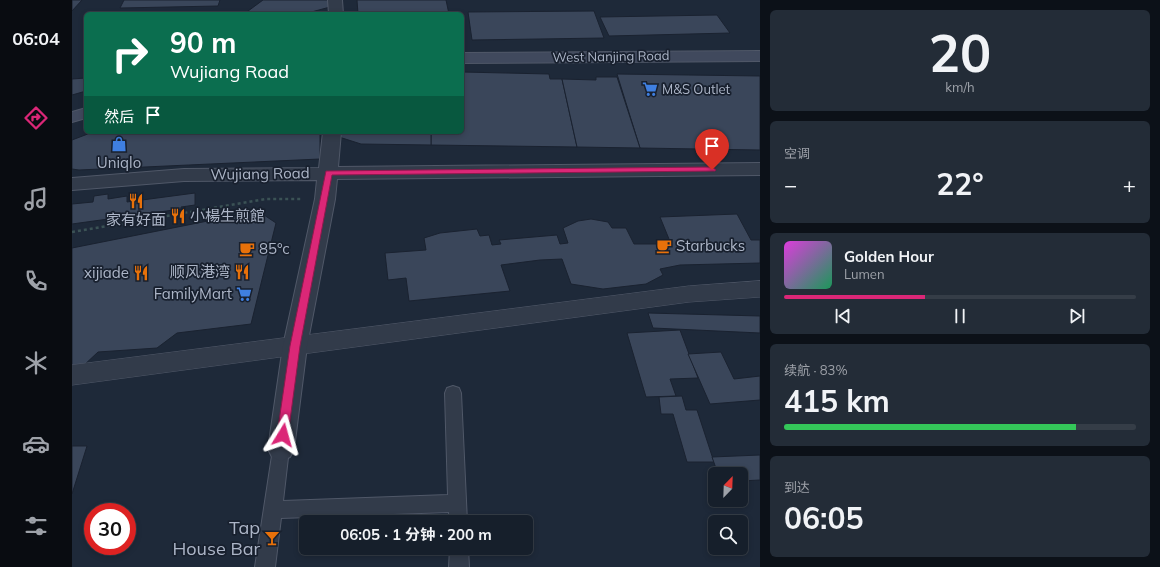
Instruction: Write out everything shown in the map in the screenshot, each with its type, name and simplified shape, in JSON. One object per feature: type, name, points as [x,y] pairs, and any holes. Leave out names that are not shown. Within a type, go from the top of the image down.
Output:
[{"type":"main road","name":"West Nanjing Road","points":[[464,58],[760,56]]},
{"type":"main road","points":[[72,117],[84,114]]},
{"type":"street","points":[[335,0],[336,12]]},
{"type":"street","points":[[281,449],[295,346],[325,200],[332,134]]},
{"type":"street","name":"Wujiang Road","points":[[72,184],[184,175],[760,169]]},
{"type":"street","points":[[72,375],[689,294],[760,289]]},
{"type":"lane","points":[[453,393],[458,515]]},
{"type":"lane","points":[[265,567],[281,449]]},
{"type":"lane","points":[[273,510],[457,503]]},
{"type":"lane","points":[[459,555],[459,567]]},
{"type":"path","points":[[72,232],[266,199],[325,200]]},
{"type":"building","points":[[72,0],[82,0],[72,11]]},
{"type":"building","points":[[124,0],[220,0],[218,6],[120,8]]},
{"type":"building","points":[[263,0],[330,0],[330,7],[311,12],[247,12]]},
{"type":"building","points":[[357,0],[446,0],[449,12],[358,12]]},
{"type":"building","points":[[594,11],[604,38],[472,40],[468,12]]},
{"type":"building","points":[[717,15],[730,33],[609,36],[600,17]]},
{"type":"building","points":[[464,72],[549,74],[550,79],[562,79],[577,147],[431,145],[431,134],[464,134]]},
{"type":"building","points":[[617,74],[760,76],[760,150],[640,148]]},
{"type":"building","points":[[596,77],[617,77],[640,148],[577,147],[562,79],[596,80]]},
{"type":"building","points":[[84,78],[84,92],[72,95],[72,79]]},
{"type":"building","points":[[88,134],[320,134],[320,159],[79,170],[72,169],[72,140]]},
{"type":"building","points":[[340,134],[431,134],[431,145],[361,144],[339,137]]},
{"type":"building","points":[[195,193],[195,205],[181,207],[181,209],[72,224],[72,204],[93,202],[94,196],[108,194],[108,199],[127,196],[127,202]]},
{"type":"building","points":[[258,211],[276,223],[251,324],[177,333],[157,348],[98,352],[82,367],[72,368],[72,248]]},
{"type":"building","points":[[737,214],[751,240],[760,240],[760,263],[680,265],[660,269],[663,275],[646,284],[603,289],[571,284],[562,259],[540,260],[501,265],[510,291],[409,301],[406,278],[388,280],[385,253],[426,250],[424,238],[440,233],[477,229],[480,236],[489,235],[492,245],[501,244],[499,240],[557,235],[560,244],[568,243],[563,228],[578,221],[591,219],[608,222],[612,228],[626,228],[634,244],[671,244],[660,217]]},
{"type":"building","points":[[648,313],[760,316],[760,333],[653,328]]},
{"type":"building","points":[[680,330],[698,378],[670,379],[676,396],[646,397],[627,333]]},
{"type":"building","points":[[721,352],[734,379],[760,376],[760,400],[710,404],[688,354]]},
{"type":"building","points":[[682,396],[686,410],[697,410],[714,462],[687,462],[673,414],[661,414],[659,397]]},
{"type":"building","points":[[72,446],[87,446],[72,494]]},
{"type":"building","points":[[760,455],[760,480],[748,481],[748,467],[716,467],[712,457]]},
{"type":"place","name":"M&S Outlet","points":[[650,89]]},
{"type":"place","name":"Uniqlo","points":[[119,144]]},
{"type":"place","name":"家有好面","points":[[136,201]]},
{"type":"place","name":"小楊生煎館","points":[[178,216]]},
{"type":"place","name":"Starbucks","points":[[664,246]]},
{"type":"place","name":"85°c","points":[[247,249]]},
{"type":"place","name":"顺风港湾","points":[[242,272]]},
{"type":"place","name":"xijiade","points":[[141,273]]},
{"type":"place","name":"FamilyMart","points":[[244,294]]},
{"type":"place","name":"Tap House Bar","points":[[272,538]]},
{"type":"route","points":[[283,435],[295,346],[325,200],[329,173],[712,170]]}]
